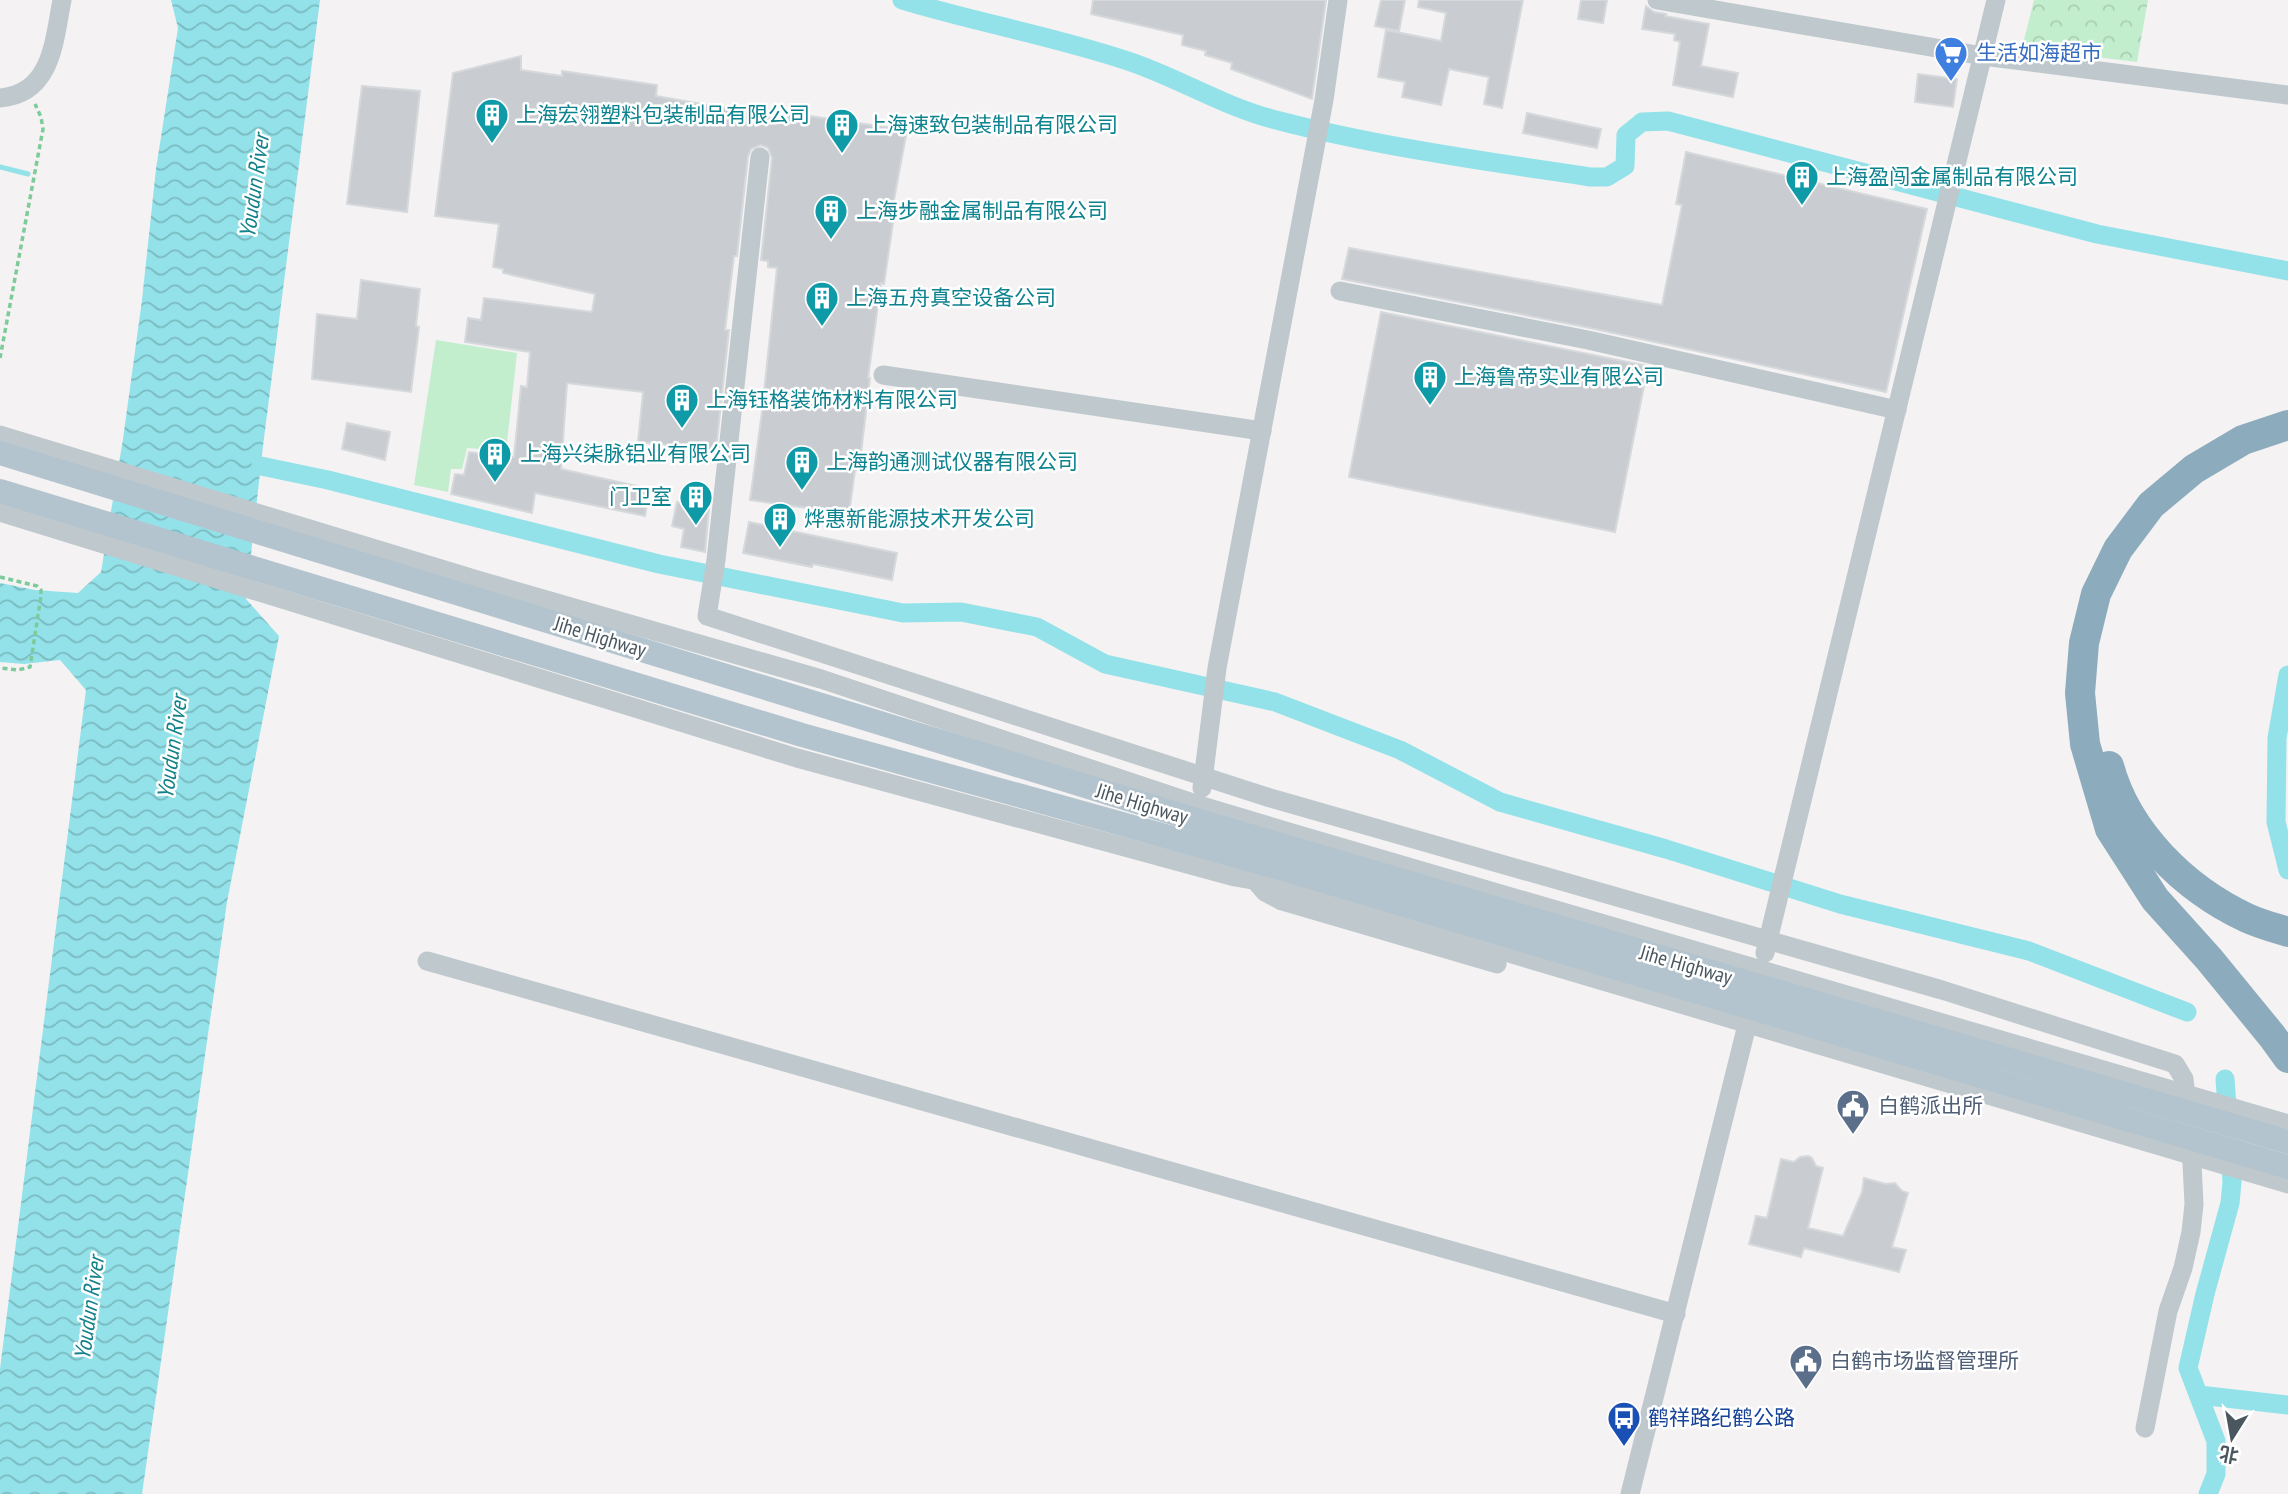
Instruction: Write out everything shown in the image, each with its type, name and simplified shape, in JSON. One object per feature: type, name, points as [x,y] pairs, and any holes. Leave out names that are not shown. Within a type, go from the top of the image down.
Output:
[{"type":"highway","points":[[2288,425],[2243,440],[2194,469],[2151,505],[2118,548],[2096,594],[2084,643],[2080,693],[2085,744],[2110,829],[2155,899],[2209,959],[2288,1058]]},
{"type":"highway","points":[[2288,442],[2248,454],[2203,479],[2162,516],[2132,556],[2113,601],[2101,647],[2096,694],[2103,741],[2115,787],[2138,827],[2167,862],[2206,895],[2248,918],[2288,932]]},
{"type":"main road","name":"Jihe Highway","points":[[0,453],[817,690],[1197,812],[1283,858],[2288,1167]]},
{"type":"main road","name":"Jihe Highway","points":[[0,491],[800,746],[1283,858],[2288,1142]]},
{"type":"street","points":[[0,98],[28,91],[40,79],[51,54],[62,0]]},
{"type":"street","points":[[1197,812],[1204,777],[1216,668],[1324,100],[1338,0]]},
{"type":"street","points":[[1657,0],[1983,56],[2288,95]]},
{"type":"street","points":[[1630,1494],[1768,942],[1996,0]]},
{"type":"street","points":[[760,157],[716,560],[707,616],[1267,797],[1942,990],[2175,1063],[2184,1079],[2194,1204],[2186,1256],[2158,1352],[2145,1428]]},
{"type":"street","points":[[1340,291],[1588,340],[1897,411]]},
{"type":"street","points":[[883,375],[1262,431]]},
{"type":"street","points":[[0,435],[481,581],[817,690]]},
{"type":"street","points":[[0,512],[800,746],[1235,877],[1255,880],[1265,892],[1282,901],[1576,987],[1609,986],[1619,979],[1648,907]]},
{"type":"street","points":[[1255,880],[1283,858]]},
{"type":"street","points":[[1283,858],[2288,1124]]},
{"type":"street","points":[[1283,858],[2288,1184]]},
{"type":"street","points":[[427,961],[1676,1314]]},
{"type":"path","points":[[0,359],[43,129],[41,117],[28,91]]},
{"type":"path","points":[[0,577],[37,586],[41,590],[41,596],[30,667],[18,670],[0,668]]},
{"type":"green space","points":[[2034,0],[2148,0],[2137,62],[2022,48]]},
{"type":"green space","points":[[436,340],[517,353],[506,451],[467,448],[462,469],[451,469],[448,492],[414,485]]},
{"type":"water","name":"Youdun River","points":[[171,0],[320,0],[246,599],[279,636],[227,902],[142,1494],[0,1494],[0,1369],[86,690],[60,660],[24,664],[0,662],[0,583],[35,590],[78,593],[101,572],[123,439],[156,169],[178,28]]},
{"type":"building","points":[[1093,0],[1326,0],[1312,99],[1231,69],[1232,63],[1205,55],[1206,51],[1182,45],[1183,35],[1091,14]]},
{"type":"building","points":[[1381,0],[1405,0],[1399,31],[1375,26]]},
{"type":"building","points":[[1419,0],[1523,0],[1502,108],[1484,104],[1489,77],[1449,69],[1441,105],[1402,97],[1405,82],[1378,77],[1386,30],[1441,41],[1446,13],[1418,7]]},
{"type":"building","points":[[1581,0],[1607,0],[1603,23],[1578,19]]},
{"type":"building","points":[[1646,6],[1654,12],[1666,14],[1665,16],[1709,24],[1701,66],[1738,73],[1733,97],[1673,85],[1680,42],[1674,40],[1675,34],[1642,29]]},
{"type":"building","points":[[521,56],[521,70],[562,76],[562,71],[657,85],[656,96],[788,119],[788,113],[907,130],[891,216],[894,216],[884,284],[881,283],[859,470],[855,470],[849,514],[750,500],[777,268],[768,267],[768,261],[761,260],[772,158],[768,148],[761,145],[751,149],[748,156],[737,256],[734,256],[725,330],[729,330],[716,450],[638,442],[643,392],[567,383],[561,469],[650,489],[645,516],[535,493],[532,513],[451,494],[455,474],[464,475],[469,452],[514,457],[521,386],[527,387],[530,352],[465,342],[468,318],[481,320],[484,298],[592,312],[595,294],[503,273],[503,269],[493,267],[499,224],[435,216],[453,73]]},
{"type":"building","points":[[1918,74],[1957,79],[1953,107],[1915,102]]},
{"type":"building","points":[[362,86],[420,91],[407,212],[347,204]]},
{"type":"building","points":[[1527,113],[1601,129],[1597,148],[1523,133]]},
{"type":"building","points":[[1686,152],[1927,209],[1886,392],[1590,328],[1342,279],[1349,248],[1662,305],[1682,205],[1676,204]]},
{"type":"building","points":[[361,280],[420,289],[416,326],[419,327],[411,392],[312,379],[317,314],[357,319]]},
{"type":"building","points":[[1381,312],[1648,366],[1615,532],[1349,477]]},
{"type":"building","points":[[347,423],[390,432],[385,460],[342,449]]},
{"type":"building","name":"门卫室","points":[[677,502],[709,509],[705,552],[681,547],[684,529],[672,526]]},
{"type":"building","points":[[749,522],[897,553],[892,580],[743,553]]},
{"type":"building","points":[[1808,1156],[1816,1166],[1823,1168],[1808,1228],[1843,1236],[1862,1192],[1864,1178],[1886,1184],[1895,1183],[1908,1193],[1892,1247],[1906,1250],[1899,1272],[1804,1248],[1801,1257],[1749,1244],[1756,1216],[1767,1218],[1781,1159],[1794,1162],[1800,1157]]},
{"type":"waterway","points":[[902,0],[1100,52],[1147,68],[1257,114],[1354,138],[1432,153],[1590,177],[1607,177],[1625,166],[1626,135],[1642,122],[1668,121],[2097,234],[2288,271]]},
{"type":"waterway","points":[[0,167],[28,174]]},
{"type":"waterway","points":[[261,466],[328,480],[659,564],[903,613],[961,612],[1037,627],[1105,664],[1275,702],[1400,750],[1500,802],[1666,849],[1840,904],[2029,951],[2187,1012]]},
{"type":"waterway","points":[[2288,675],[2277,738],[2276,822],[2288,870]]},
{"type":"waterway","points":[[2225,1079],[2228,1120]]},
{"type":"waterway","points":[[2208,1494],[2216,1474],[2216,1441],[2188,1368],[2230,1203],[2230,1154]]},
{"type":"waterway","points":[[2199,1395],[2288,1405]]},
{"type":"place","name":"生活如海超市","points":[[1951,83]]},
{"type":"place","name":"上海宏翎塑料包装制品有限公司","points":[[492,145]]},
{"type":"place","name":"上海速致包装制品有限公司","points":[[842,155]]},
{"type":"place","name":"上海盈闯金属制品有限公司","points":[[1802,207]]},
{"type":"place","name":"上海步融金属制品有限公司","points":[[831,241]]},
{"type":"place","name":"上海五舟真空设备公司","points":[[822,328]]},
{"type":"place","name":"上海鲁帝实业有限公司","points":[[1430,407]]},
{"type":"place","name":"上海钰格装饰材料有限公司","points":[[682,430]]},
{"type":"place","name":"上海兴柒脉铝业有限公司","points":[[495,484]]},
{"type":"place","name":"上海韵通测试仪器有限公司","points":[[802,492]]},
{"type":"place","name":"门卫室","points":[[696,527]]},
{"type":"place","name":"烨惠新能源技术开发公司","points":[[780,549]]},
{"type":"place","name":"白鹤派出所","points":[[1853,1136]]},
{"type":"place","name":"白鹤市场监督管理所","points":[[1806,1391]]},
{"type":"place","name":"鹤祥路纪鹤公路","points":[[1624,1448]]}]
